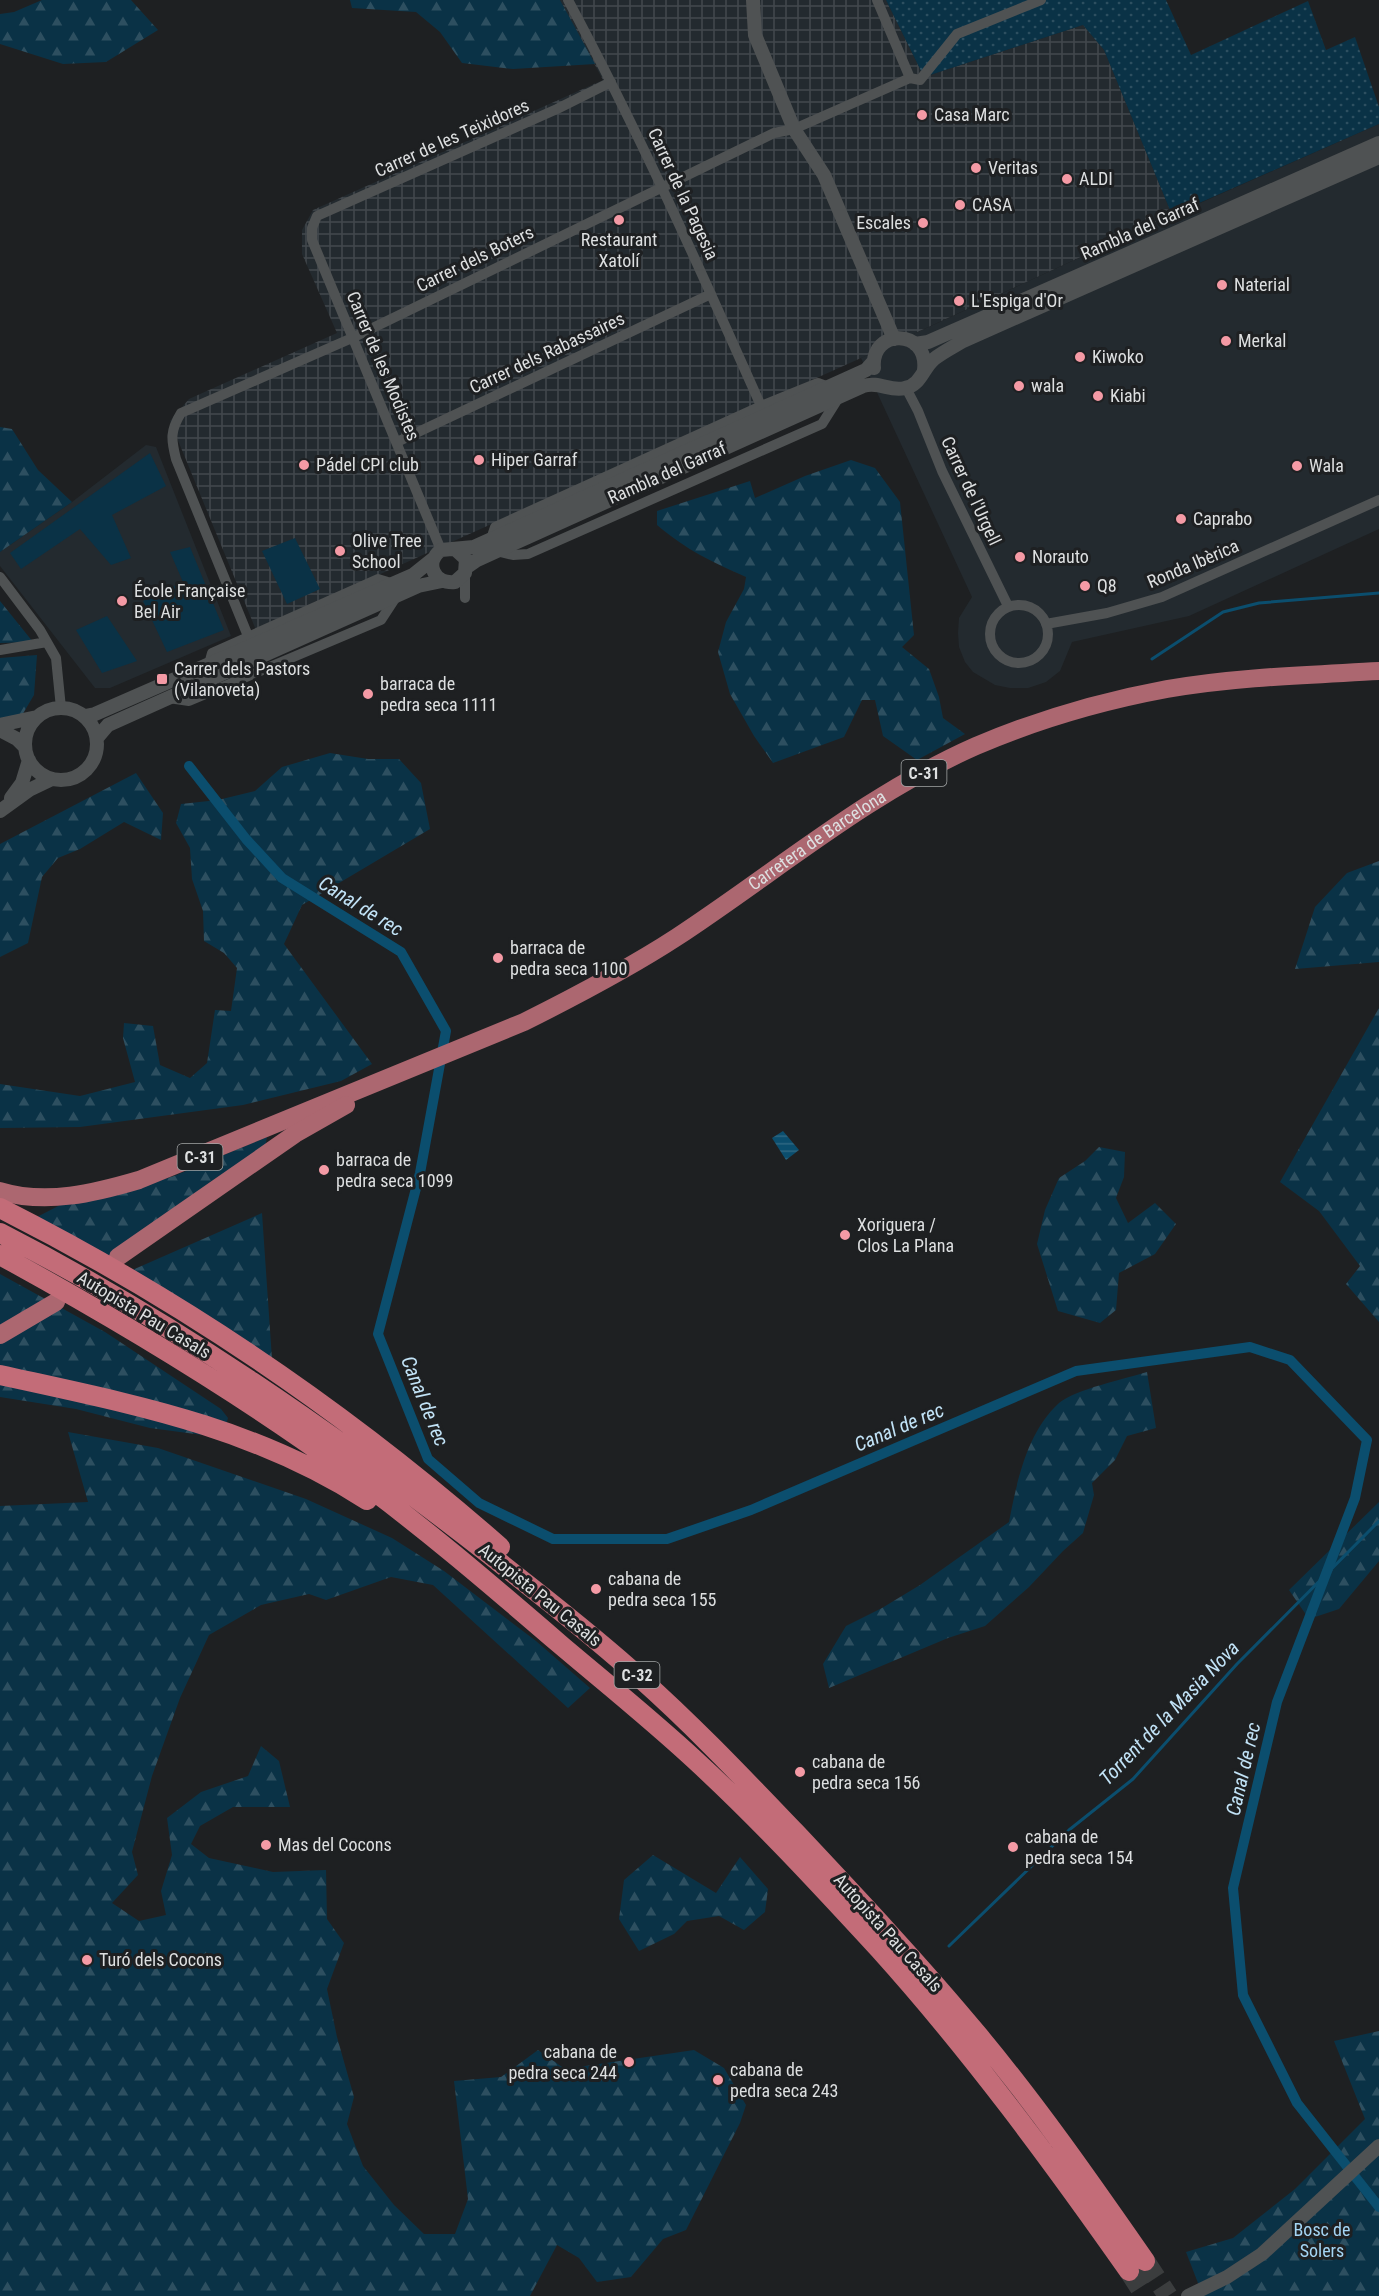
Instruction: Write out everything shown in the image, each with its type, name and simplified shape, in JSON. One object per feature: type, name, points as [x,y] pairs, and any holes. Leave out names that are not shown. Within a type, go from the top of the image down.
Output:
[{"type":"highway","name":"Carretera de Barcelona","points":[[391,1078],[524,1022],[631,965],[677,936],[829,830],[877,800],[976,746],[1063,714],[1101,703],[1169,689],[1236,681],[1379,670]]},
{"type":"highway","name":"C-31","points":[[0,1191],[27,1196],[80,1195],[119,1186],[202,1156],[391,1078]]},
{"type":"highway","name":"C-31","points":[[118,1257],[295,1134],[371,1092],[391,1078]]},
{"type":"highway","points":[[0,1208],[152,1293],[238,1347],[318,1402],[455,1508],[551,1593],[574,1620]]},
{"type":"highway","name":"Autopista Pau Casals","points":[[0,1233],[138,1310],[288,1405],[424,1503],[574,1620],[642,1680],[741,1776],[896,1938],[981,2038],[1070,2154],[1137,2266],[982,2073],[880,1951],[737,1799],[694,1759],[481,1576],[399,1510],[278,1423],[127,1327],[0,1255]]},
{"type":"highway","points":[[0,1335],[56,1302]]},
{"type":"highway","points":[[0,1375],[167,1413],[268,1447],[346,1487],[393,1517],[457,1565],[481,1576]]},
{"type":"street","name":"Carrer de la Pagesia","points":[[568,0],[662,186],[761,406]]},
{"type":"street","points":[[753,0],[755,35],[794,129],[824,175],[894,339],[904,338],[915,344],[924,357],[924,370]]},
{"type":"street","points":[[877,0],[910,78]]},
{"type":"street","name":"Carrer dels Boters","points":[[248,636],[176,459],[171,439],[175,423],[181,413],[352,338],[662,186],[774,134],[794,129],[910,78],[920,80],[957,34],[1041,0]]},
{"type":"street","name":"Carrer de les Teixidores","points":[[312,228],[317,216],[611,82]]},
{"type":"street","name":"Rambla del Garraf","points":[[915,344],[928,342],[1379,154]]},
{"type":"street","name":"Rambla del Garraf","points":[[494,545],[495,527],[761,406],[818,383],[834,392],[873,383],[906,388],[915,383],[933,359],[963,341],[1379,154]]},
{"type":"street","name":"Carrer de les Modistes","points":[[312,228],[312,240],[443,553]]},
{"type":"street","name":"Carrer dels Rabassaires","points":[[396,441],[711,294]]},
{"type":"street","name":"Rambla del Garraf","points":[[466,570],[494,545],[834,392],[866,370],[874,361],[881,346],[894,339]]},
{"type":"street","points":[[874,361],[876,374],[887,386]]},
{"type":"street","name":"Carrer de l'Urgell","points":[[906,388],[918,411],[942,471],[1008,606]]},
{"type":"street","name":"Rambla del Garraf","points":[[97,738],[108,725],[393,590],[443,553],[494,545],[513,555],[528,554],[822,424],[834,392]]},
{"type":"street","name":"Ronda Ibèrica","points":[[1046,624],[1107,613],[1162,597],[1379,500]]},
{"type":"street","points":[[443,553],[463,554],[466,570],[460,579],[445,582],[435,575],[432,569],[443,553]]},
{"type":"street","points":[[0,577],[56,658],[61,708]]},
{"type":"street","name":"Rambla del Garraf","points":[[209,664],[212,653],[378,579],[393,590]]},
{"type":"street","name":"Rambla del Garraf","points":[[90,715],[393,590],[445,582]]},
{"type":"street","points":[[1017,604],[1035,609],[1046,624],[1048,634],[1042,652],[1025,662],[1006,660],[992,647],[989,638],[993,619],[1008,606],[1017,604]]},
{"type":"street","points":[[0,650],[47,642]]},
{"type":"street","points":[[0,725],[37,717],[48,710],[61,708],[90,715],[97,738],[95,757],[87,769],[71,778],[52,778],[29,790],[1,810]]},
{"type":"street","points":[[1,810],[22,783],[28,731],[37,717]]},
{"type":"street","points":[[0,730],[16,739],[37,770],[52,778]]},
{"type":"street","points":[[1188,2296],[1227,2277],[1262,2254],[1379,2146]]},
{"type":"shaded area","points":[[560,0],[886,0],[924,77],[1083,25],[1104,50],[1172,215],[861,358],[256,630],[170,421],[189,399],[337,333],[302,254],[302,230],[313,210],[603,80]]},
{"type":"shaded area","points":[[1379,124],[1379,529],[1189,616],[1072,642],[1060,671],[1046,682],[1028,688],[1010,688],[995,685],[973,672],[965,662],[959,647],[958,633],[959,618],[972,597],[861,358],[1155,223]]},
{"type":"shaded area","name":"École Française Bel Air","points":[[146,445],[156,447],[231,636],[110,688],[95,688],[0,566],[0,552],[72,502]]},
{"type":"shaded area","points":[[783,1131],[799,1150],[786,1160],[772,1138]]},
{"type":"green space","points":[[42,0],[131,0],[158,30],[106,62],[63,64],[0,44],[0,14],[14,12]]},
{"type":"green space","points":[[350,0],[560,0],[595,64],[513,69],[462,63],[440,32],[416,12],[352,8]]},
{"type":"green space","points":[[886,0],[1166,0],[1191,55],[1308,1],[1326,50],[1355,37],[1379,107],[1379,124],[1172,215],[1104,50],[1083,25],[924,77]]},
{"type":"green space","points":[[0,427],[12,429],[38,470],[72,502],[0,552]]},
{"type":"green space","points":[[150,453],[166,486],[112,515],[131,558],[111,565],[80,529],[21,569],[10,553]]},
{"type":"green space","points":[[851,460],[875,468],[900,502],[914,635],[902,647],[929,669],[939,697],[943,718],[965,734],[917,760],[883,736],[875,700],[862,700],[844,737],[773,763],[754,736],[730,694],[718,652],[726,622],[744,589],[746,577],[700,555],[668,534],[657,525],[657,511],[750,481],[755,498],[805,476]]},
{"type":"green space","points":[[295,538],[320,589],[287,604],[262,551]]},
{"type":"green space","points":[[190,547],[224,630],[167,652],[143,601],[183,582],[170,552]]},
{"type":"green space","points":[[0,601],[33,642],[0,643]]},
{"type":"green space","points":[[107,616],[137,661],[102,673],[76,630]]},
{"type":"green space","points":[[37,655],[34,695],[12,732],[0,736],[0,658]]},
{"type":"green space","points":[[330,753],[368,759],[399,759],[421,783],[430,829],[302,905],[284,944],[372,1064],[341,1081],[243,1105],[80,1127],[0,1128],[0,1084],[80,1096],[135,1082],[123,1038],[124,1023],[153,1026],[160,1065],[190,1078],[207,1063],[215,1010],[231,1011],[237,968],[224,953],[204,941],[203,911],[192,879],[190,848],[176,823],[181,804],[218,800],[255,791],[282,767]]},
{"type":"green space","points":[[136,773],[163,813],[161,840],[124,822],[80,849],[58,858],[42,877],[28,943],[0,957],[0,844]]},
{"type":"green space","points":[[1379,861],[1379,962],[1295,969],[1315,907],[1347,873]]},
{"type":"green space","points":[[1379,1008],[1379,1322],[1346,1284],[1360,1266],[1319,1211],[1280,1182]]},
{"type":"green space","points":[[267,1137],[265,1147],[215,1179],[107,1258],[35,1218],[66,1202],[107,1197],[174,1176]]},
{"type":"green space","points":[[1099,1147],[1125,1152],[1124,1177],[1116,1198],[1128,1223],[1155,1203],[1176,1224],[1155,1254],[1119,1273],[1116,1310],[1100,1323],[1058,1311],[1037,1244],[1045,1210],[1059,1178],[1085,1161]]},
{"type":"green space","points":[[262,1213],[272,1359],[130,1271]]},
{"type":"green space","points":[[0,1274],[105,1332],[221,1409],[228,1418],[225,1428],[210,1436],[150,1428],[76,1409],[0,1397]]},
{"type":"green space","points":[[1147,1372],[1156,1428],[1127,1436],[1115,1460],[1092,1483],[1094,1495],[1083,1533],[1029,1587],[985,1626],[948,1638],[829,1688],[823,1664],[846,1626],[920,1585],[1009,1522],[1020,1474],[1031,1443],[1048,1415],[1059,1403],[1077,1393]]},
{"type":"green space","points":[[68,1432],[158,1448],[306,1499],[392,1538],[444,1571],[536,1641],[590,1688],[568,1708],[433,1585],[391,1577],[326,1600],[309,1594],[261,1605],[209,1635],[180,1698],[152,1776],[132,1852],[138,1875],[112,1903],[139,1921],[166,1915],[161,1891],[172,1855],[167,1818],[201,1792],[248,1776],[261,1746],[279,1761],[290,1807],[233,1807],[200,1826],[191,1844],[209,1858],[273,1872],[326,1870],[327,1919],[344,1943],[327,1989],[337,2037],[354,2097],[347,2124],[363,2166],[394,2205],[424,2234],[455,2234],[468,2199],[454,2081],[501,2077],[538,2050],[565,2069],[694,2050],[724,2068],[746,2105],[740,2123],[686,2230],[663,2239],[631,2277],[597,2282],[579,2258],[557,2245],[530,2296],[0,2296],[0,1506],[88,1502]]},
{"type":"green space","points":[[1379,1502],[1379,1561],[1339,1609],[1309,1619],[1289,1590]]},
{"type":"green space","points":[[653,1855],[716,1893],[740,1857],[768,1889],[765,1912],[744,1930],[719,1916],[687,1921],[674,1934],[639,1951],[619,1919],[624,1880]]},
{"type":"green space","name":"Bosc de Solers","points":[[1379,2031],[1379,2296],[1203,2296],[1186,2252],[1233,2238],[1295,2189],[1365,2119],[1334,2041]]},
{"type":"waterway","points":[[1152,659],[1223,612],[1259,603],[1379,593]]},
{"type":"waterway","name":"Canal de rec","points":[[189,766],[246,839],[282,878],[401,952],[446,1031],[420,1173],[378,1334],[428,1459],[479,1503],[553,1539],[667,1539],[751,1510],[1076,1371],[1250,1347],[1290,1360],[1367,1440],[1355,1498],[1277,1702],[1233,1888],[1243,1995],[1297,2103],[1379,2207]]},
{"type":"waterway","name":"Torrent de la Masia Nova","points":[[949,1946],[1069,1830],[1133,1779],[1237,1664],[1379,1521]]},
{"type":"tunnel","points":[[1145,2261],[1168,2296]]},
{"type":"tunnel","points":[[1129,2271],[1145,2296]]},
{"type":"place","name":"Casa Marc","points":[[922,115]]},
{"type":"place","name":"Veritas","points":[[976,168]]},
{"type":"place","name":"ALDI","points":[[1067,179]]},
{"type":"place","name":"CASA","points":[[960,205]]},
{"type":"place","name":"Restaurant Xatolí","points":[[619,220]]},
{"type":"place","name":"Escales","points":[[923,223]]},
{"type":"place","name":"Naterial","points":[[1222,285]]},
{"type":"place","name":"L'Espiga d'Or","points":[[959,301]]},
{"type":"place","name":"Merkal","points":[[1226,341]]},
{"type":"place","name":"Kiwoko","points":[[1080,357]]},
{"type":"place","name":"wala","points":[[1019,386]]},
{"type":"place","name":"Kiabi","points":[[1098,396]]},
{"type":"place","name":"Hiper Garraf","points":[[479,460]]},
{"type":"place","name":"Pádel CPI club","points":[[304,465]]},
{"type":"place","name":"Wala","points":[[1297,466]]},
{"type":"place","name":"Caprabo","points":[[1181,519]]},
{"type":"place","name":"Olive Tree School","points":[[340,551]]},
{"type":"place","name":"Norauto","points":[[1020,557]]},
{"type":"place","name":"Q8","points":[[1085,586]]},
{"type":"place","name":"École Française Bel Air","points":[[122,601]]},
{"type":"place","name":"Carrer dels Pastors (Vilanoveta)","points":[[162,679]]},
{"type":"place","name":"barraca de pedra seca 1111","points":[[368,694]]},
{"type":"place","name":"barraca de pedra seca 1100","points":[[498,958]]},
{"type":"place","name":"barraca de pedra seca 1099","points":[[324,1170]]},
{"type":"place","name":"Xoriguera / Clos La Plana","points":[[845,1235]]},
{"type":"place","name":"cabana de pedra seca 155","points":[[596,1589]]},
{"type":"place","name":"cabana de pedra seca 156","points":[[800,1772]]},
{"type":"place","name":"Mas del Cocons","points":[[266,1845]]},
{"type":"place","name":"cabana de pedra seca 154","points":[[1013,1847]]},
{"type":"place","name":"Turó dels Cocons","points":[[87,1960]]},
{"type":"place","name":"cabana de pedra seca 244","points":[[629,2062]]},
{"type":"place","name":"cabana de pedra seca 243","points":[[718,2080]]}]
